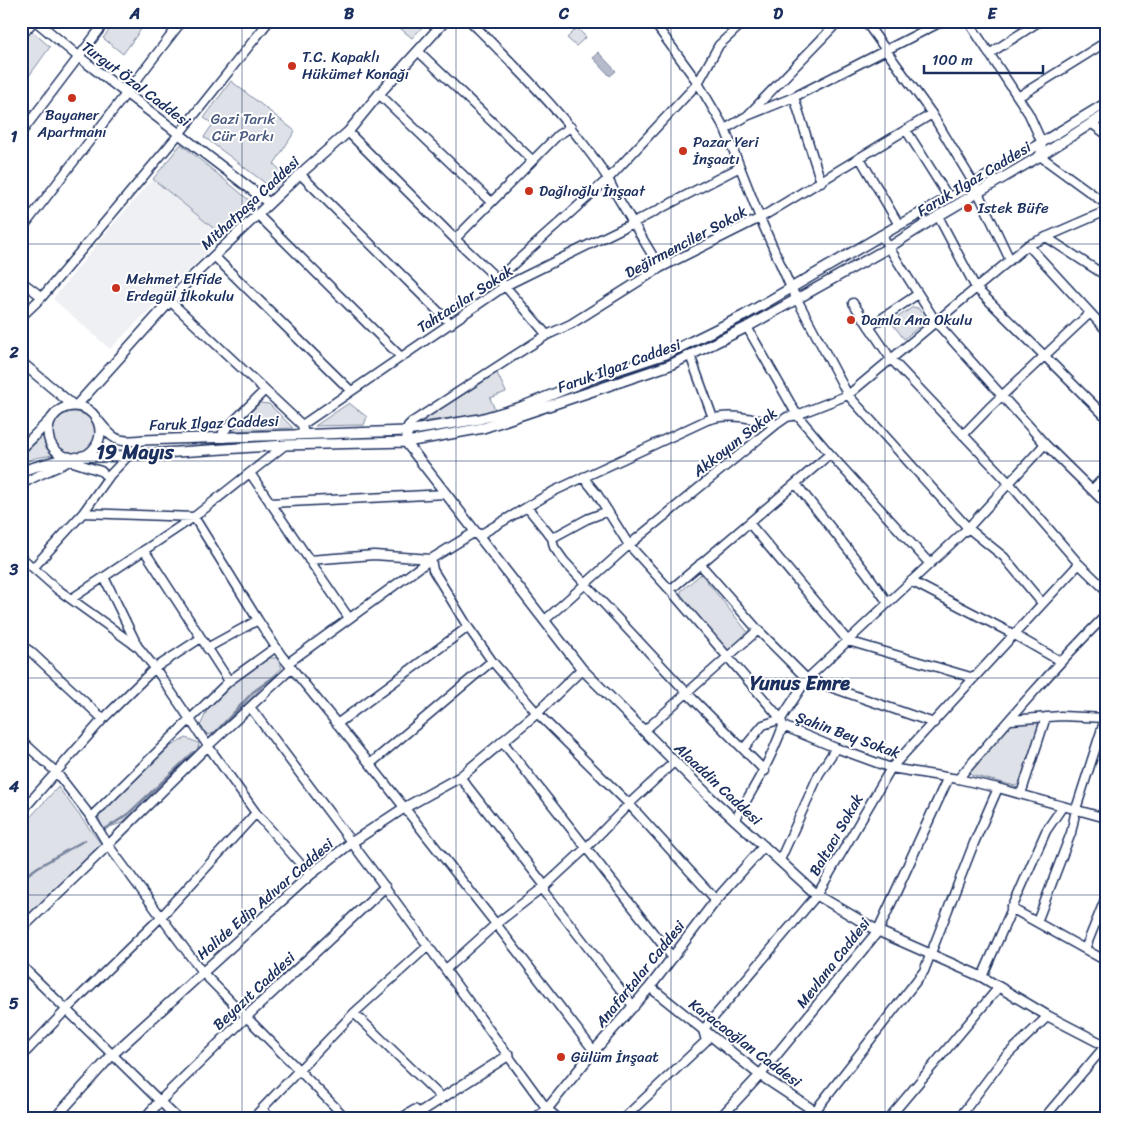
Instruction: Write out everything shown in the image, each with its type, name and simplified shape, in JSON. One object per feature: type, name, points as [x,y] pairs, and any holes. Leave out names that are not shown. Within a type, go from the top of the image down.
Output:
[{"type":"street","points":[[21,36],[35,21]]},
{"type":"street","name":"Turgut Özal Caddesi","points":[[35,21],[79,58],[270,203]]},
{"type":"street","points":[[21,133],[106,21]]},
{"type":"street","points":[[21,230],[182,21]]},
{"type":"street","points":[[21,317],[42,297],[179,134],[269,21]]},
{"type":"street","name":"Mithatpaşa Caddesi","points":[[75,406],[170,301],[214,256],[300,174],[348,132],[379,94],[445,21]]},
{"type":"street","points":[[470,21],[512,62],[570,127],[609,178],[614,191],[660,268]]},
{"type":"street","points":[[653,21],[698,83],[725,129],[760,218],[791,288],[848,395],[968,528],[1004,557],[1042,603]]},
{"type":"street","points":[[747,116],[839,21]]},
{"type":"street","points":[[865,21],[932,114],[976,189],[1010,260]]},
{"type":"street","points":[[725,129],[747,116],[794,97],[943,21]]},
{"type":"street","points":[[968,21],[1029,114],[1042,143],[1040,156],[1106,204]]},
{"type":"street","points":[[989,54],[1040,21]]},
{"type":"street","points":[[497,279],[609,178],[698,83],[719,45],[744,22]]},
{"type":"street","points":[[1018,96],[1106,42]]},
{"type":"street","points":[[418,51],[532,160]]},
{"type":"street","points":[[379,94],[491,202]]},
{"type":"street","points":[[794,97],[821,182]]},
{"type":"street","name":"Faruk Ilgaz Caddesi","points":[[74,458],[101,458],[285,446],[408,442],[483,428],[670,365],[747,327],[888,248],[938,216],[1042,143],[1106,103]]},
{"type":"street","name":"Değirmenciler Sokak","points":[[407,432],[408,426],[412,422],[547,335],[571,324],[660,268],[760,218],[932,114]]},
{"type":"street","name":"Faruk Ilgaz Caddesi","points":[[95,418],[112,437],[127,442],[224,438],[303,429],[407,432],[480,419],[521,407],[592,378],[666,354],[743,316],[881,235],[949,198],[976,189],[1040,156],[1106,114]]},
{"type":"street","points":[[1091,123],[1106,134]]},
{"type":"street","points":[[455,239],[532,160],[558,135],[570,127]]},
{"type":"street","points":[[906,130],[949,198]]},
{"type":"street","points":[[348,132],[505,286],[547,335]]},
{"type":"street","points":[[860,158],[886,199],[899,225]]},
{"type":"street","name":"Tahtacılar Sokak","points":[[303,429],[400,356],[452,324],[505,286],[740,167]]},
{"type":"street","points":[[300,174],[452,324]]},
{"type":"street","name":"Akkoyun Sokak","points":[[545,620],[629,545],[777,424],[787,417],[797,415],[848,395],[1028,245],[1106,211]]},
{"type":"street","points":[[257,214],[400,356]]},
{"type":"street","points":[[938,216],[976,288],[1106,416]]},
{"type":"street","points":[[881,235],[936,322],[1001,397],[1045,444],[1106,504]]},
{"type":"street","points":[[1046,237],[1106,276]]},
{"type":"street","points":[[1028,245],[1106,330]]},
{"type":"street","points":[[214,256],[351,391]]},
{"type":"street","points":[[21,281],[42,297]]},
{"type":"street","points":[[869,327],[918,294]]},
{"type":"street","points":[[170,301],[265,390],[303,429]]},
{"type":"street","points":[[853,303],[892,359],[1010,484],[1079,564],[1106,590]]},
{"type":"street","points":[[963,435],[1090,313]]},
{"type":"street","points":[[747,327],[797,415],[930,564]]},
{"type":"street","points":[[690,355],[713,418]]},
{"type":"street","points":[[21,362],[75,406],[83,408],[95,418],[100,432],[98,440],[89,452],[38,475],[21,485]]},
{"type":"street","points":[[224,438],[224,432],[265,390]]},
{"type":"street","points":[[21,449],[58,412],[75,406]]},
{"type":"street","points":[[21,929],[290,666],[349,618],[431,559],[554,491],[713,418],[720,416],[738,417],[777,424]]},
{"type":"street","points":[[52,418],[48,434],[50,442],[55,449],[61,454],[101,470],[108,478]]},
{"type":"street","name":"Alaaddin Caddesi","points":[[407,432],[408,446],[582,669],[674,762],[817,895],[878,931],[982,977],[1048,1016],[1105,1046]]},
{"type":"street","points":[[735,820],[776,748],[782,722],[807,679],[968,528],[1045,444]]},
{"type":"street","points":[[71,599],[194,517],[285,446]]},
{"type":"street","points":[[670,590],[830,454]]},
{"type":"street","points":[[34,567],[83,514],[108,478],[128,456]]},
{"type":"street","points":[[21,471],[74,458]]},
{"type":"street","points":[[250,473],[349,618]]},
{"type":"street","points":[[1092,490],[1106,475]]},
{"type":"street","name":"Şahin Bey Sokak","points":[[583,477],[608,511],[629,545],[670,590],[782,722],[836,748],[891,768],[998,788],[1106,818]]},
{"type":"street","points":[[796,484],[866,572],[888,603]]},
{"type":"street","points":[[270,502],[446,494]]},
{"type":"street","points":[[527,507],[552,538],[554,547],[564,561],[764,771]]},
{"type":"street","points":[[552,538],[587,519],[608,511]]},
{"type":"street","points":[[83,514],[194,517]]},
{"type":"street","points":[[194,517],[258,620],[290,666],[370,764],[594,1051]]},
{"type":"street","points":[[749,523],[848,640],[974,678]]},
{"type":"street","points":[[144,550],[229,681]]},
{"type":"street","points":[[309,560],[374,555],[431,559]]},
{"type":"street","points":[[21,557],[57,589],[139,648]]},
{"type":"street","points":[[431,559],[433,570],[468,627],[492,661],[537,713],[629,804],[716,900]]},
{"type":"street","points":[[700,564],[758,630],[807,679],[934,723]]},
{"type":"street","name":"Baltacı Sokak","points":[[624,1118],[706,1041],[703,1030],[817,895],[891,768],[1079,564]]},
{"type":"street","points":[[104,577],[139,648],[256,813],[310,875]]},
{"type":"street","points":[[911,581],[1014,634],[1060,661]]},
{"type":"street","points":[[958,779],[1060,661],[1106,615]]},
{"type":"street","points":[[208,648],[258,620]]},
{"type":"street","points":[[337,724],[468,627]]},
{"type":"street","points":[[644,731],[758,630]]},
{"type":"street","points":[[21,812],[103,719],[155,668],[201,638]]},
{"type":"street","points":[[21,645],[30,651],[103,719]]},
{"type":"street","points":[[91,817],[229,681],[276,647]]},
{"type":"street","points":[[370,764],[492,661]]},
{"type":"street","name":"Halide Edip Adıvar Caddesi","points":[[55,1118],[113,1054],[310,875],[351,843],[404,808],[460,776],[537,713],[582,669]]},
{"type":"street","points":[[250,707],[446,969],[547,1108],[558,1118]]},
{"type":"street","points":[[1010,720],[1061,716],[1106,717],[1076,809],[1071,832],[1037,922]]},
{"type":"street","points":[[1021,794],[1046,718]]},
{"type":"street","points":[[744,748],[763,725],[782,722]]},
{"type":"street","points":[[21,740],[56,772],[91,817],[108,845],[202,972],[346,1118]]},
{"type":"street","points":[[502,741],[673,958]]},
{"type":"street","points":[[780,860],[819,774],[836,748]]},
{"type":"street","points":[[446,969],[496,924],[545,886],[674,762]]},
{"type":"street","points":[[460,776],[545,886],[544,892],[634,1007]]},
{"type":"street","name":"Mevlana Caddesi","points":[[720,1118],[760,1075],[878,931],[948,778]]},
{"type":"street","points":[[815,1111],[924,971],[998,788]]},
{"type":"street","points":[[982,977],[1046,831],[1063,806]]},
{"type":"street","points":[[21,1057],[66,1009],[161,918],[256,813]]},
{"type":"street","name":"Anafartalar Caddesi","points":[[536,1118],[547,1108],[594,1051],[634,1007],[716,900],[764,846]]},
{"type":"street","name":"Beyazıt Caddesi","points":[[145,1118],[247,1016],[385,888]]},
{"type":"street","points":[[1085,949],[1105,899]]},
{"type":"street","points":[[1011,908],[1106,961]]},
{"type":"street","points":[[253,1118],[354,1013],[428,946]]},
{"type":"street","points":[[21,965],[177,1118]]},
{"type":"street","name":"Karacaoğlan Caddesi","points":[[650,987],[760,1075],[825,1118]]},
{"type":"street","points":[[889,1118],[1000,987]]},
{"type":"street","points":[[354,1013],[440,1096]]},
{"type":"street","points":[[959,1118],[1004,1058],[1048,1016]]},
{"type":"street","points":[[1044,1118],[1105,1046]]},
{"type":"street","points":[[402,1118],[509,1055]]},
{"type":"street","points":[[411,1118],[440,1096]]},
{"type":"street","points":[[262,1109],[270,1118]]},
{"type":"shaded area","name":"Mehmet Elfide Erdegül İlkokulu","points":[[153,179],[223,236],[110,349],[53,299],[116,221]]},
{"type":"green space","points":[[117,21],[134,21],[142,28],[123,54],[103,38]]},
{"type":"green space","points":[[391,21],[428,21],[412,38]]},
{"type":"green space","points":[[577,28],[586,37],[576,46],[567,38]]},
{"type":"green space","points":[[32,31],[50,47],[29,76],[21,70],[21,45]]},
{"type":"green space","name":"Gazi Tarık Cür Parkı","points":[[231,81],[295,131],[274,164],[286,176],[273,189],[204,137],[213,124],[204,118]]},
{"type":"green space","points":[[181,144],[254,204],[223,236],[153,179]]},
{"type":"green space","points":[[913,307],[918,308],[925,318],[924,323],[904,339],[891,322]]},
{"type":"green space","points":[[497,373],[506,392],[490,398],[496,412],[421,422]]},
{"type":"green space","points":[[260,403],[269,404],[293,428],[232,431]]},
{"type":"green space","points":[[349,403],[367,417],[364,425],[315,426]]},
{"type":"green space","points":[[74,412],[89,418],[95,433],[89,448],[74,454],[59,448],[53,433],[59,418]]},
{"type":"green space","points":[[43,436],[46,448],[53,455],[35,458],[21,464],[21,457]]},
{"type":"green space","points":[[701,574],[750,635],[731,650],[727,650],[681,597],[681,591]]},
{"type":"green space","points":[[270,658],[277,658],[282,668],[214,733],[208,735],[200,726],[209,706],[235,680]]},
{"type":"green space","points":[[1038,721],[1042,725],[1019,784],[1015,786],[971,775],[970,773],[1011,723]]},
{"type":"green space","points":[[186,738],[199,743],[197,752],[122,823],[103,829],[98,816],[171,746]]},
{"type":"green space","points":[[58,787],[101,844],[21,922],[21,827]]},
{"type":"water","points":[[598,52],[616,71],[610,76],[593,58]]},
{"type":"waterway","points":[[209,739],[253,692],[278,674]]},
{"type":"waterway","points":[[102,831],[127,815],[194,752]]},
{"type":"waterway","points":[[21,879],[85,840]]},
{"type":"place","name":"T.C. Kapaklı Hükümet Konağı","points":[[292,66]]},
{"type":"place","name":"Bayaner Apartmanı","points":[[72,98]]},
{"type":"place","name":"Pazar Yeri İnşaatı","points":[[683,151]]},
{"type":"place","name":"Dağlıoğlu İnşaat","points":[[529,191]]},
{"type":"place","name":"Istek Büfe","points":[[968,208]]},
{"type":"place","name":"Mehmet Elfide Erdegül İlkokulu","points":[[116,288]]},
{"type":"place","name":"Damla Ana Okulu","points":[[851,320]]},
{"type":"place","name":"Gülüm İnşaat","points":[[561,1057]]},
{"type":"district","name":"19 Mayıs","points":[[135,452]]},
{"type":"district","name":"Yunus Emre","points":[[800,683]]}]
